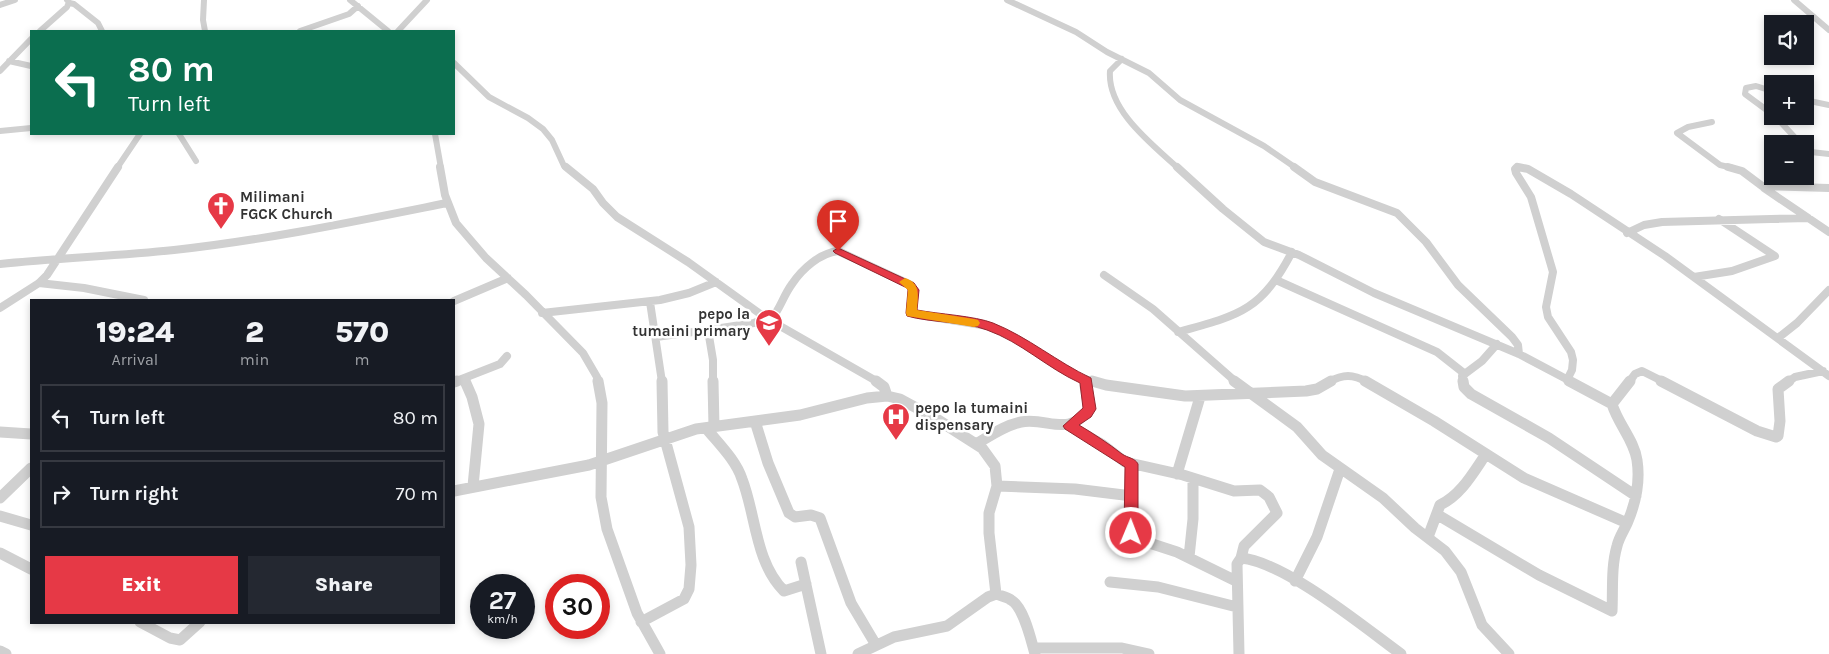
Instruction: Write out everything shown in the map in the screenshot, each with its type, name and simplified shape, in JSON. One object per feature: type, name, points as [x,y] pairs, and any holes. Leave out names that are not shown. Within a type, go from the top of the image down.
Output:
[{"type":"street","points":[[0,5],[15,0]]},
{"type":"street","points":[[204,0],[202,20],[205,30]]},
{"type":"street","points":[[350,0],[387,30]]},
{"type":"street","points":[[399,30],[427,0]]},
{"type":"street","points":[[1007,0],[1076,32],[1149,73],[1187,105],[1264,146],[1315,182],[1397,213],[1426,242],[1458,285],[1512,337],[1518,345],[1519,354]]},
{"type":"street","points":[[1794,0],[1829,30]]},
{"type":"street","points":[[41,30],[68,1],[98,23],[102,30]]},
{"type":"street","points":[[303,30],[349,14],[358,6]]},
{"type":"street","points":[[0,71],[30,40]]},
{"type":"street","points":[[1122,59],[1110,72],[1109,83],[1117,102],[1134,128],[1245,228],[1264,242],[1292,252],[1374,292],[1519,354],[1612,404],[1617,420],[1629,437],[1635,452],[1638,468],[1636,496],[1616,548],[1613,568],[1612,611],[1539,575],[1438,515]]},
{"type":"street","points":[[9,61],[30,66]]},
{"type":"street","points":[[455,64],[489,97],[543,128],[552,140],[564,166],[595,192],[602,203],[617,216],[688,262],[768,320],[878,382],[884,387],[887,396]]},
{"type":"street","points":[[1764,88],[1756,86],[1746,88],[1745,94],[1764,108]]},
{"type":"street","points":[[1814,102],[1829,106]]},
{"type":"street","points":[[1712,122],[1677,133],[1720,165],[1742,172],[1829,232]]},
{"type":"street","points":[[1785,125],[1794,135]]},
{"type":"street","points":[[0,132],[30,128]]},
{"type":"street","points":[[1,307],[39,283],[47,275],[139,135]]},
{"type":"street","points":[[179,135],[196,161]]},
{"type":"street","points":[[435,135],[447,203],[456,223],[486,258],[583,353],[597,377],[602,403],[601,497],[607,529],[641,622],[660,654]]},
{"type":"street","points":[[1814,152],[1829,154]]},
{"type":"street","points":[[1567,380],[1574,366],[1574,356],[1555,330],[1546,308],[1546,299],[1554,280],[1553,272],[1531,197],[1516,173],[1516,168],[1528,169],[1571,194],[1694,277],[1826,374]]},
{"type":"street","points":[[1762,186],[1829,188]]},
{"type":"street","points":[[0,264],[58,258],[113,256],[215,244],[447,203]]},
{"type":"street","points":[[1627,233],[1654,223],[1719,219],[1808,218]]},
{"type":"street","points":[[1694,277],[1732,271],[1774,257],[1770,251],[1719,219]]},
{"type":"street","points":[[656,337],[768,320],[778,312],[792,285],[803,271],[827,252],[838,251],[911,285],[914,290],[911,313],[988,326],[1019,340],[1070,373],[1086,381],[1158,394],[1200,396],[1250,395],[1312,390],[1340,376],[1351,374],[1365,380],[1536,484],[1627,523]]},
{"type":"street","points":[[1178,332],[1251,306],[1260,300],[1276,280],[1292,252]]},
{"type":"street","points":[[1104,276],[1153,309],[1250,395],[1298,427],[1317,451],[1383,498],[1415,528],[1445,551],[1455,563],[1464,580],[1482,625],[1509,654]]},
{"type":"street","points":[[455,301],[508,278]]},
{"type":"street","points":[[1276,280],[1437,352],[1465,374]]},
{"type":"street","points":[[542,313],[599,305],[650,302],[695,291],[716,282]]},
{"type":"street","points":[[39,283],[84,288],[139,299]]},
{"type":"street","points":[[1778,338],[1797,323],[1829,290]]},
{"type":"street","points":[[641,622],[680,602],[686,596],[690,585],[692,551],[689,527],[665,440],[662,375],[650,302]]},
{"type":"street","points":[[708,330],[713,360],[710,427],[742,478],[759,543],[776,584],[784,591],[806,584]]},
{"type":"street","points":[[1497,344],[1482,361],[1462,376],[1463,384],[1471,394],[1549,438],[1636,496]]},
{"type":"street","points":[[455,382],[500,364],[507,356]]},
{"type":"street","points":[[1612,404],[1635,374],[1642,372],[1763,434],[1776,437],[1778,436],[1780,421],[1778,389],[1795,378],[1826,374]]},
{"type":"street","points":[[464,378],[479,424],[473,486]]},
{"type":"street","points":[[976,444],[1002,429],[1030,420],[1058,427],[1070,426],[1086,414],[1089,409],[1085,386],[1086,381]]},
{"type":"street","points":[[455,491],[602,462],[614,455],[665,440],[690,430],[800,414],[856,400],[887,396],[911,404],[976,444],[984,450],[995,466],[997,486],[990,513],[988,533],[996,594]]},
{"type":"street","points":[[1176,474],[1200,396]]},
{"type":"street","points":[[756,421],[768,463],[789,513],[795,517],[812,515],[820,518],[851,603],[876,645]]},
{"type":"street","points":[[1070,426],[1103,445],[1119,458],[1132,464],[1176,474],[1234,491],[1253,489],[1267,494],[1277,510],[1276,516],[1244,546],[1241,558],[1237,564],[1236,581],[1240,654]]},
{"type":"street","points":[[0,432],[30,434]]},
{"type":"street","points":[[1428,537],[1442,503],[1451,500],[1458,493],[1486,454]]},
{"type":"street","points":[[1132,464],[1131,533],[1134,538],[1158,544],[1189,557],[1236,581]]},
{"type":"street","points":[[1295,581],[1317,537],[1340,468]]},
{"type":"street","points":[[0,498],[30,469]]},
{"type":"street","points":[[1189,557],[1193,519],[1193,479]]},
{"type":"street","points":[[997,486],[1065,489],[1132,496]]},
{"type":"street","points":[[0,516],[30,525]]},
{"type":"street","points":[[0,553],[30,568]]},
{"type":"street","points":[[1241,558],[1250,557],[1295,581],[1401,654]]},
{"type":"street","points":[[801,562],[820,654]]},
{"type":"street","points":[[1110,582],[1144,584],[1170,589],[1237,607]]},
{"type":"street","points":[[858,654],[894,637],[939,629],[955,621],[988,597],[996,594],[1012,600],[1016,604],[1026,624],[1034,651],[1122,648],[1149,654]]},
{"type":"street","points":[[144,624],[170,638],[180,640],[198,624]]},
{"type":"street","points":[[0,651],[6,654]]},
{"type":"slow traffic","points":[[905,282],[911,285],[914,290],[911,313],[974,323]]},
{"type":"place","name":"Milimani FGCK Church","points":[[221,230]]},
{"type":"place","name":"pepo la tumaini primary","points":[[769,347]]},
{"type":"place","name":"pepo la tumaini dispensary","points":[[896,441]]},
{"type":"route","points":[[838,251],[911,285],[914,290],[911,313],[981,324],[1000,330],[1086,381],[1085,386],[1089,409],[1086,414],[1070,426],[1103,445],[1119,458],[1132,464],[1131,533]]}]
